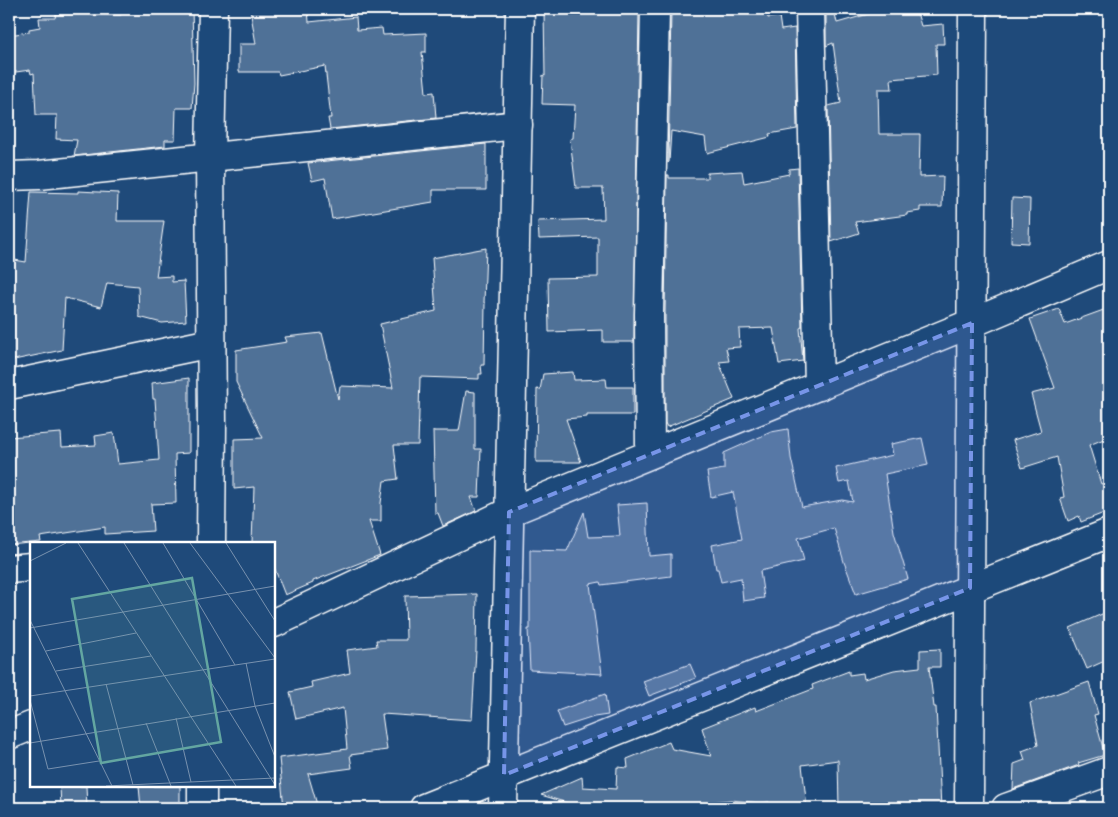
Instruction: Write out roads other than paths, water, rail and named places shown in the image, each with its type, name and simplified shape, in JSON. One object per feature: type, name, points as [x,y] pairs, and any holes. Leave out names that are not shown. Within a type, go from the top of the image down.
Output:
[{"type":"street","points":[[211,542],[210,156],[213,9]]},
{"type":"street","points":[[503,808],[520,9]]},
{"type":"street","points":[[650,454],[649,314],[655,9]]},
{"type":"street","points":[[810,9],[820,386]]},
{"type":"street","points":[[969,808],[974,9]]},
{"type":"street","points":[[9,176],[39,175],[518,125]]},
{"type":"street","points":[[275,623],[509,512],[820,386],[1109,265]]},
{"type":"street","points":[[9,385],[211,343]]},
{"type":"street","points":[[424,808],[1109,533]]},
{"type":"street","points":[[9,569],[30,567]]},
{"type":"street","points":[[9,735],[30,726]]},
{"type":"street","points":[[1006,808],[1109,771]]},
{"type":"street","points":[[202,787],[202,808]]}]
